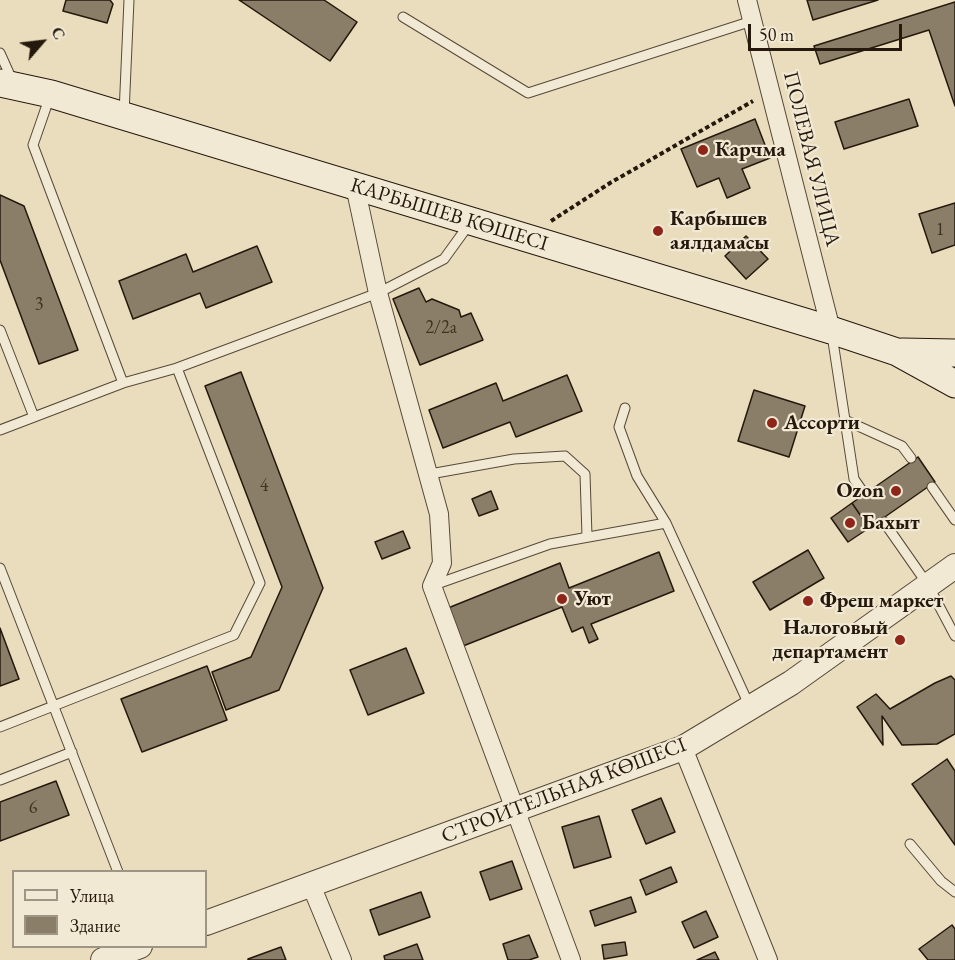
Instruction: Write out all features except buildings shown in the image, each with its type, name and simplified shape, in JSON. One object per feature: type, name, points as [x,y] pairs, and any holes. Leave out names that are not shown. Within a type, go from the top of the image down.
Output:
[{"type":"main road","name":"КАРБЫШЕВ КӨШЕСІ","points":[[7,85],[51,94],[897,352]]},
{"type":"main road","points":[[897,352],[955,353]]},
{"type":"main road","points":[[897,352],[955,384]]},
{"type":"street","name":"ПОЛЕВАЯ УЛИЦА","points":[[747,0],[831,330]]},
{"type":"street","points":[[356,186],[378,293],[430,474],[443,548],[442,563],[432,586],[571,960]]},
{"type":"street","name":"СТРОИТЕЛЬНАЯ КӨШЕСІ","points":[[207,923],[683,748],[791,683],[955,566]]},
{"type":"street","points":[[683,748],[768,960]]},
{"type":"street","points":[[311,885],[342,960]]},
{"type":"lane","points":[[124,116],[129,0]]},
{"type":"lane","points":[[403,17],[528,93],[752,21]]},
{"type":"lane","points":[[0,53],[7,85]]},
{"type":"lane","points":[[51,94],[33,145],[123,383]]},
{"type":"lane","points":[[0,430],[123,383],[177,368],[378,293],[444,258],[471,221]]},
{"type":"lane","points":[[0,330],[34,417]]},
{"type":"lane","points":[[831,330],[854,479],[863,492]]},
{"type":"lane","points":[[0,727],[234,635],[260,583],[177,368]]},
{"type":"lane","points":[[625,408],[620,427],[637,476],[666,523],[750,707]]},
{"type":"lane","points":[[845,420],[902,446],[910,458]]},
{"type":"lane","points":[[430,474],[514,459],[564,456],[585,474],[587,536]]},
{"type":"lane","points":[[932,487],[955,520]]},
{"type":"lane","points":[[884,522],[928,585],[955,636]]},
{"type":"lane","points":[[432,586],[550,544],[666,523]]},
{"type":"lane","points":[[0,568],[117,870]]},
{"type":"lane","points":[[0,780],[72,752]]},
{"type":"lane","points":[[910,844],[941,881],[955,892]]},
{"type":"path","points":[[525,237],[610,183],[770,91]]},
{"type":"place","name":"Карчма","points":[[703,150]]},
{"type":"place","name":"Карбышев аялдамасы","points":[[658,231]]},
{"type":"place","name":"Ассорти","points":[[772,423]]},
{"type":"place","name":"Ozon","points":[[896,491]]},
{"type":"place","name":"Бахыт","points":[[850,523]]},
{"type":"place","name":"Уют","points":[[562,599]]},
{"type":"place","name":"Фреш маркет","points":[[808,601]]},
{"type":"place","name":"Налоговый департамент","points":[[900,640]]}]
